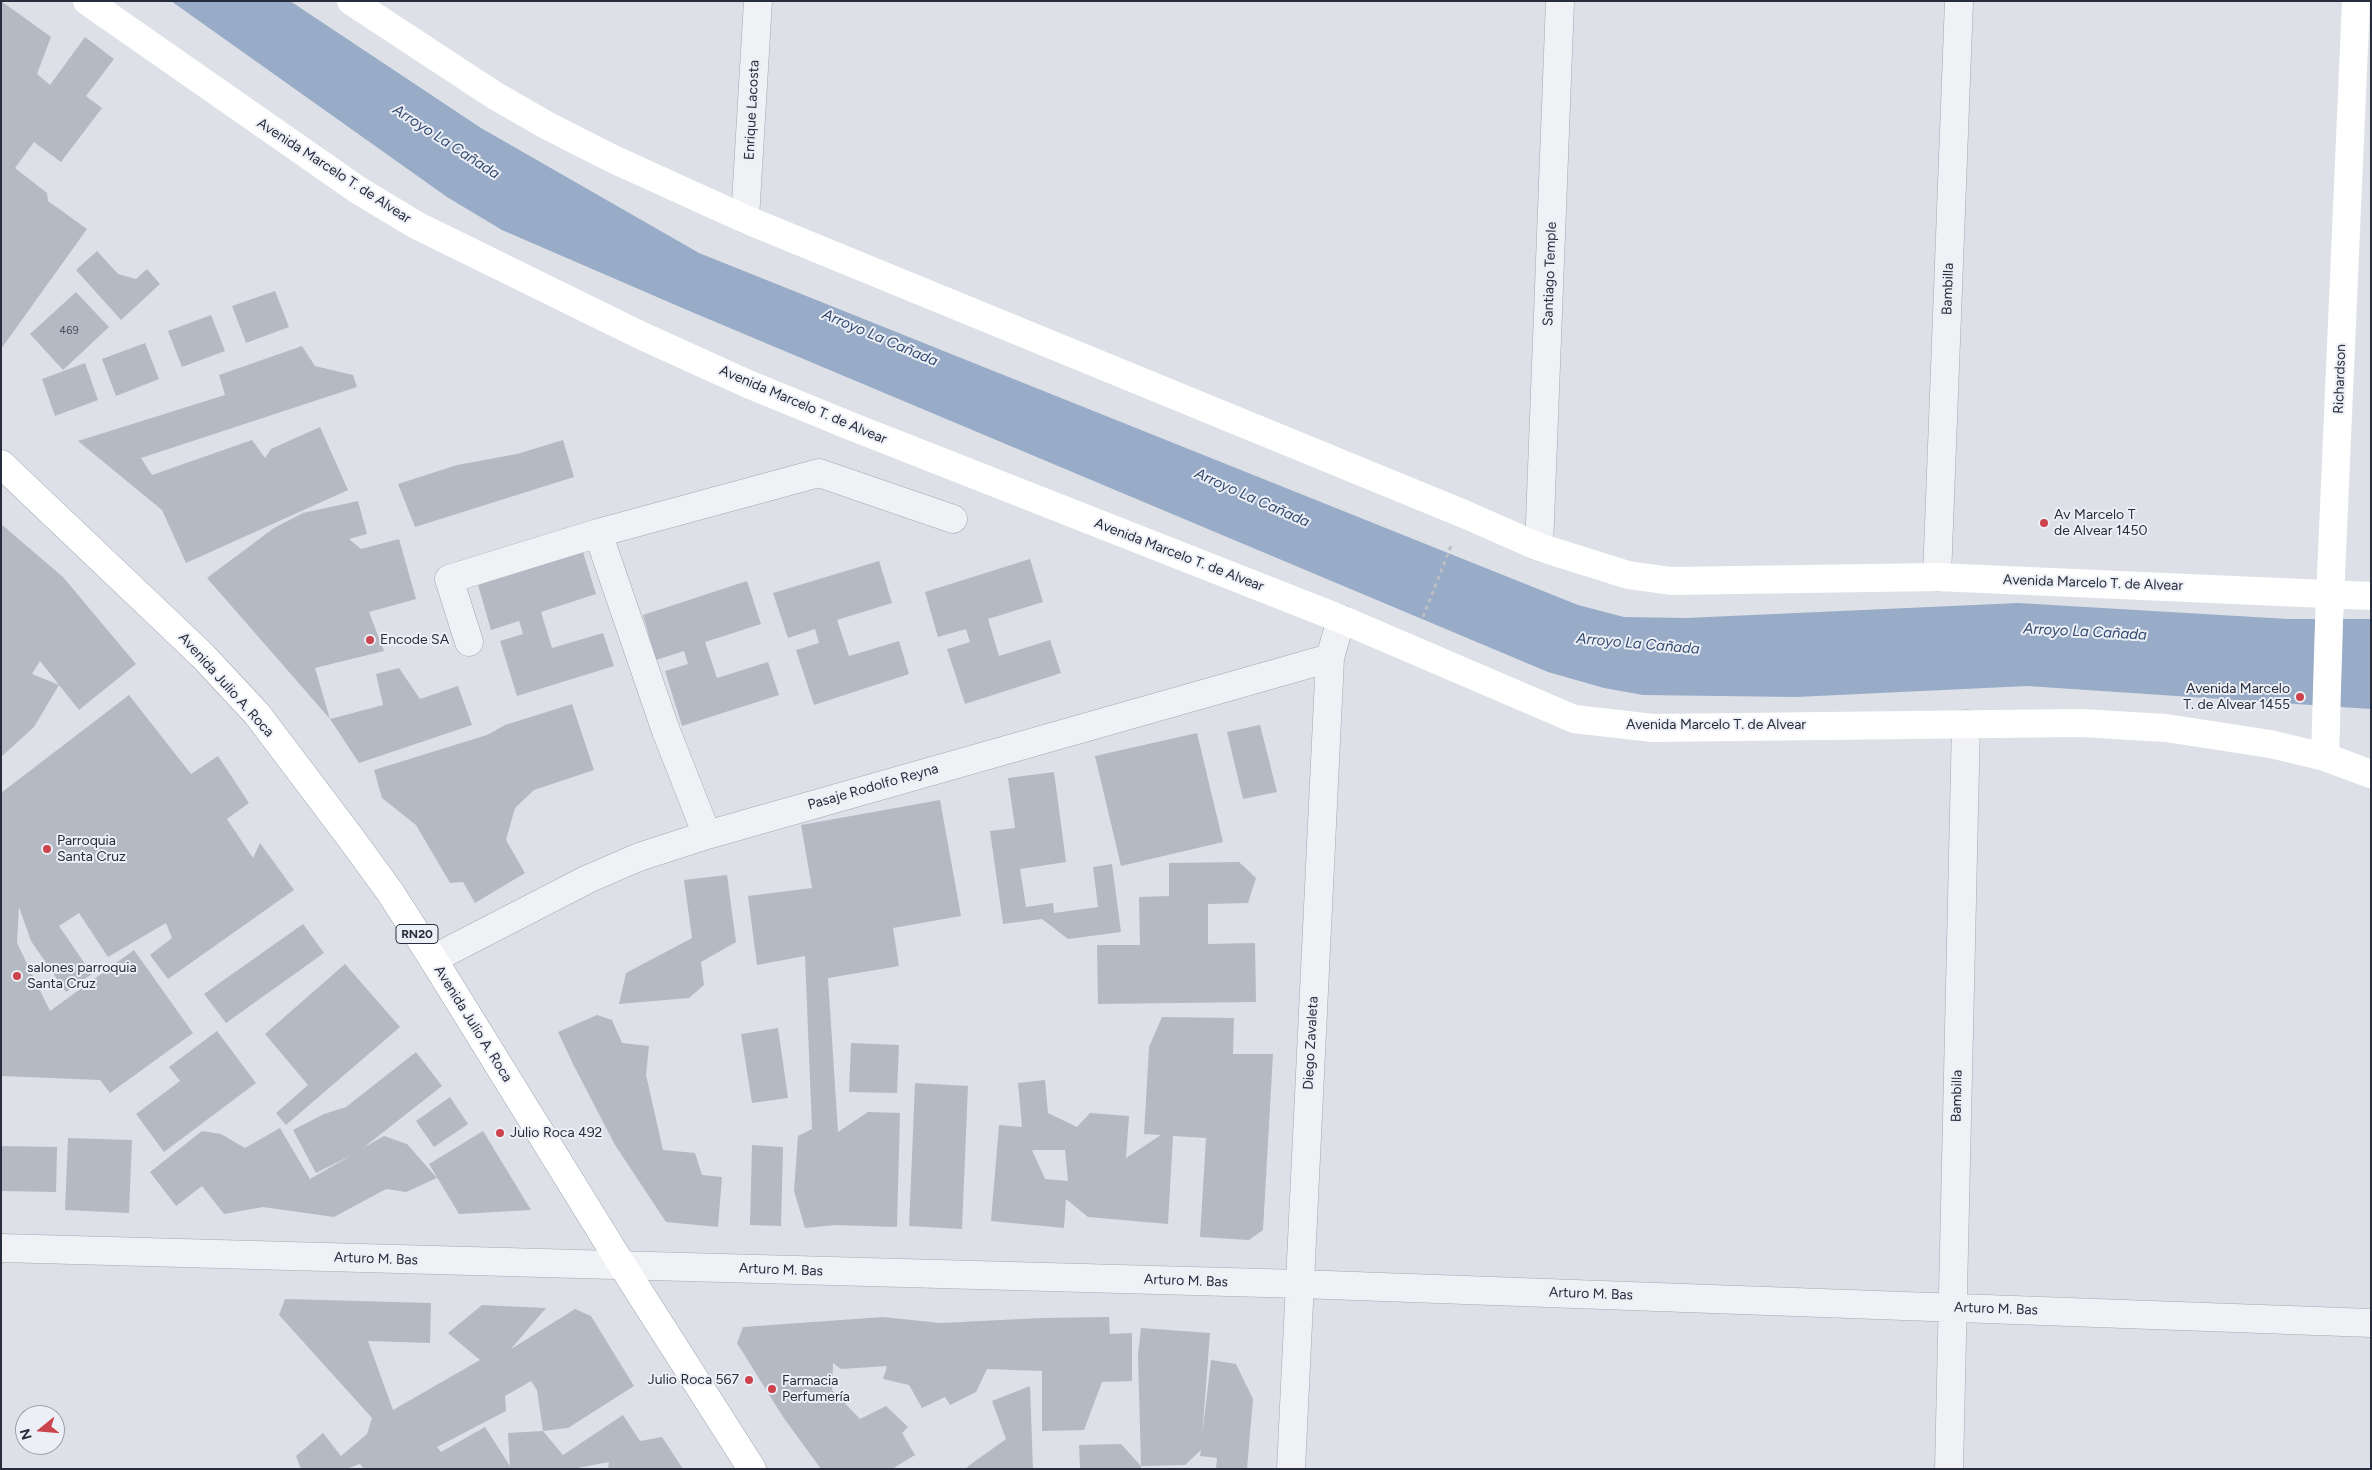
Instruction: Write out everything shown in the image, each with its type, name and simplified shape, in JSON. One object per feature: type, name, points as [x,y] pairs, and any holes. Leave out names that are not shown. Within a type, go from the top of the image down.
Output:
[{"type":"main road","name":"Avenida Marcelo T. de Alvear","points":[[87,1],[358,190],[416,225],[640,335],[748,384],[1340,619],[1574,719],[1604,724],[1653,728],[2080,723],[2166,728],[2270,744],[2325,757],[2371,774]]},
{"type":"main road","name":"Avenida Marcelo T. de Alvear","points":[[351,1],[494,95],[548,126],[613,159],[745,219],[1464,514],[1539,547],[1628,575],[1671,581],[1936,577],[2331,592],[2371,596]]},
{"type":"main road","name":"Richardson","points":[[2325,757],[2328,712],[2329,622],[2356,1]]},
{"type":"main road","name":"Avenida Julio A. Roca","points":[[1,464],[204,656],[257,714],[390,892],[622,1265],[752,1469]]},
{"type":"street","name":"Enrique Lacosta","points":[[745,219],[758,1]]},
{"type":"street","name":"Santiago Temple","points":[[1539,547],[1560,1]]},
{"type":"street","name":"Bambilla","points":[[1936,577],[1959,1]]},
{"type":"street","points":[[469,642],[449,579],[598,533],[819,473],[953,519]]},
{"type":"street","points":[[598,533],[666,731],[707,834]]},
{"type":"street","name":"Diego Zavaleta","points":[[1291,1469],[1330,658],[1340,619]]},
{"type":"street","name":"Pasaje Rodolfo Reyna","points":[[433,959],[588,879],[639,857],[707,834],[1330,658]]},
{"type":"street","name":"Bambilla","points":[[1949,1469],[1966,724]]},
{"type":"street","name":"Arturo M. Bas","points":[[1,1248],[1300,1284],[2371,1323]]},
{"type":"path","points":[[1411,648],[1464,514]]},
{"type":"water","name":"Arroyo La Cañada","points":[[171,1],[290,1],[481,128],[699,253],[1578,605],[1624,617],[1686,618],[2018,603],[2288,619],[2371,619],[2371,709],[2027,686],[1796,697],[1643,695],[1604,688],[1548,672],[687,310],[502,230],[447,197]]},
{"type":"building","points":[[1,1],[51,37],[37,74],[50,85],[85,37],[114,59],[86,96],[102,108],[61,162],[34,142],[15,168],[47,193],[48,201],[87,229],[1,349]]},
{"type":"building","points":[[97,251],[118,274],[136,279],[147,269],[160,284],[121,320],[76,270]]},
{"type":"building","points":[[275,291],[289,327],[246,343],[232,306]]},
{"type":"building","points":[[76,292],[109,327],[63,370],[30,334]]},
{"type":"building","points":[[211,315],[225,351],[182,367],[168,331]]},
{"type":"building","points":[[145,343],[159,379],[116,396],[102,359]]},
{"type":"building","points":[[302,346],[315,366],[353,375],[357,387],[141,458],[152,475],[252,440],[265,458],[271,449],[320,427],[348,490],[186,563],[162,510],[78,441],[225,395],[219,375]]},
{"type":"building","points":[[85,363],[98,400],[55,416],[42,379]]},
{"type":"building","points":[[563,440],[574,477],[415,527],[398,484],[457,465],[517,454]]},
{"type":"building","points":[[358,501],[367,534],[349,539],[361,549],[399,539],[416,599],[369,612],[384,651],[315,668],[330,719],[207,578],[274,528],[303,513]]},
{"type":"building","points":[[1,524],[63,577],[136,664],[79,710],[59,685],[34,727],[1,757]],"holes":[[[40,661],[59,685],[32,674]]]},
{"type":"building","points":[[583,552],[596,594],[541,612],[552,648],[603,633],[614,666],[517,696],[500,641],[523,634],[519,621],[491,630],[478,585]]},
{"type":"building","points":[[1030,559],[1043,602],[988,619],[999,656],[1050,640],[1061,673],[965,704],[947,649],[970,642],[966,629],[938,637],[925,592]]},
{"type":"building","points":[[879,561],[892,603],[837,620],[849,656],[899,641],[909,674],[814,705],[796,650],[819,643],[815,629],[788,638],[773,593]]},
{"type":"building","points":[[747,581],[761,624],[705,642],[717,678],[768,662],[779,695],[682,726],[665,671],[688,664],[684,651],[656,660],[643,615]]},
{"type":"building","points":[[399,668],[420,699],[458,686],[472,725],[359,763],[330,719],[383,705],[376,674]]},
{"type":"building","points":[[129,695],[191,774],[218,756],[249,803],[227,819],[253,858],[260,843],[294,890],[168,979],[150,955],[172,938],[166,923],[108,957],[79,913],[59,926],[92,974],[66,992],[31,941],[19,907],[17,943],[50,1011],[134,950],[193,1033],[110,1093],[100,1080],[1,1076],[1,793]]},
{"type":"building","points":[[572,704],[594,770],[534,790],[515,808],[506,840],[525,873],[475,903],[463,882],[450,883],[416,825],[382,798],[374,770],[487,735],[505,725]]},
{"type":"building","points":[[1260,725],[1277,792],[1243,799],[1227,732]]},
{"type":"building","points":[[1197,733],[1223,842],[1121,866],[1095,756]]},
{"type":"building","points":[[1054,772],[1066,862],[1020,869],[1026,907],[1053,903],[1054,913],[1098,907],[1093,867],[1112,864],[1121,932],[1068,939],[1042,919],[1003,924],[990,831],[1015,828],[1008,778]]},
{"type":"building","points":[[940,800],[961,916],[893,928],[899,966],[828,978],[838,1132],[868,1112],[900,1113],[897,1227],[836,1225],[805,1228],[794,1191],[798,1136],[812,1129],[805,956],[757,965],[748,896],[812,888],[801,825]]},
{"type":"building","points":[[1239,862],[1256,878],[1248,903],[1208,904],[1208,944],[1255,943],[1256,1002],[1098,1004],[1097,945],[1140,945],[1139,897],[1169,896],[1169,863]]},
{"type":"building","points":[[727,875],[736,942],[701,962],[704,985],[689,998],[619,1004],[626,973],[692,938],[684,880]]},
{"type":"building","points":[[303,924],[324,953],[226,1023],[204,994]]},
{"type":"building","points":[[345,964],[400,1027],[286,1125],[276,1113],[308,1085],[265,1034]]},
{"type":"building","points":[[597,1015],[612,1020],[622,1043],[649,1046],[646,1075],[663,1150],[695,1153],[702,1175],[722,1177],[718,1227],[666,1222],[615,1145],[558,1032]]},
{"type":"building","points":[[1162,1017],[1234,1018],[1233,1054],[1273,1054],[1263,1230],[1249,1240],[1200,1237],[1206,1138],[1173,1136],[1168,1224],[1088,1217],[1066,1199],[1064,1228],[991,1221],[999,1125],[1022,1127],[1018,1083],[1045,1080],[1048,1113],[1077,1127],[1090,1113],[1129,1116],[1126,1158],[1161,1135],[1144,1134],[1149,1047]],"holes":[[[1032,1150],[1065,1150],[1068,1181],[1045,1179]]]},
{"type":"building","points":[[778,1028],[788,1098],[752,1103],[741,1034]]},
{"type":"building","points":[[217,1031],[256,1083],[164,1152],[136,1114],[180,1081],[169,1067]]},
{"type":"building","points":[[851,1043],[899,1045],[897,1093],[849,1092]]},
{"type":"building","points":[[416,1052],[442,1086],[363,1148],[384,1136],[407,1144],[437,1178],[406,1192],[386,1189],[334,1217],[263,1207],[224,1214],[202,1186],[176,1206],[150,1172],[202,1131],[221,1134],[245,1148],[280,1128],[310,1179],[352,1155],[316,1173],[293,1130],[324,1114],[346,1107]]},
{"type":"building","points":[[915,1083],[968,1086],[962,1229],[909,1226]]},
{"type":"building","points":[[450,1097],[468,1124],[434,1147],[416,1121]]},
{"type":"building","points":[[483,1131],[531,1210],[459,1214],[429,1164]]},
{"type":"building","points":[[68,1138],[132,1140],[129,1213],[65,1210]]},
{"type":"building","points":[[752,1145],[783,1147],[781,1226],[750,1225]]},
{"type":"building","points":[[1,1146],[57,1147],[56,1192],[1,1191]]},
{"type":"building","points":[[285,1299],[431,1303],[430,1343],[368,1341],[393,1410],[480,1360],[448,1333],[482,1305],[546,1308],[511,1349],[575,1309],[591,1316],[634,1386],[568,1428],[543,1431],[563,1455],[623,1415],[640,1441],[662,1437],[683,1469],[608,1469],[609,1462],[572,1469],[364,1469],[360,1464],[346,1469],[301,1469],[296,1456],[323,1433],[341,1456],[367,1434],[372,1418],[279,1315]],"holes":[[[531,1381],[537,1390],[543,1431],[508,1433],[510,1466],[485,1427],[441,1452],[437,1447],[506,1411],[505,1396]]]},
{"type":"building","points":[[883,1317],[940,1323],[1109,1317],[1110,1334],[1132,1333],[1132,1381],[1102,1382],[1084,1430],[1042,1431],[1042,1371],[987,1369],[976,1392],[950,1405],[945,1397],[922,1408],[909,1385],[883,1379],[887,1366],[841,1369],[833,1363],[832,1390],[860,1419],[886,1406],[908,1427],[902,1433],[915,1455],[892,1469],[821,1469],[783,1417],[737,1343],[743,1327]]},
{"type":"building","points":[[1141,1328],[1210,1333],[1202,1437],[1211,1360],[1236,1364],[1253,1399],[1247,1469],[1216,1469],[1217,1458],[1200,1456],[1201,1450],[1185,1465],[1141,1466],[1138,1355]]},
{"type":"building","points":[[1030,1386],[1033,1469],[968,1469],[967,1467],[1006,1439],[992,1401]]},
{"type":"building","points":[[1121,1444],[1141,1466],[1141,1469],[1080,1469],[1079,1445]]},
{"type":"place","name":"Av Marcelo T de Alvear 1450","points":[[2044,523]]},
{"type":"place","name":"Encode SA","points":[[370,640]]},
{"type":"place","name":"Avenida Marcelo T. de Alvear 1455","points":[[2300,697]]},
{"type":"place","name":"Parroquia Santa Cruz","points":[[47,849]]},
{"type":"place","name":"salones parroquia Santa Cruz","points":[[17,976]]},
{"type":"place","name":"Julio Roca 492","points":[[500,1133]]},
{"type":"place","name":"Julio Roca 567","points":[[749,1380]]},
{"type":"place","name":"Farmacia Perfumería","points":[[772,1389]]}]
